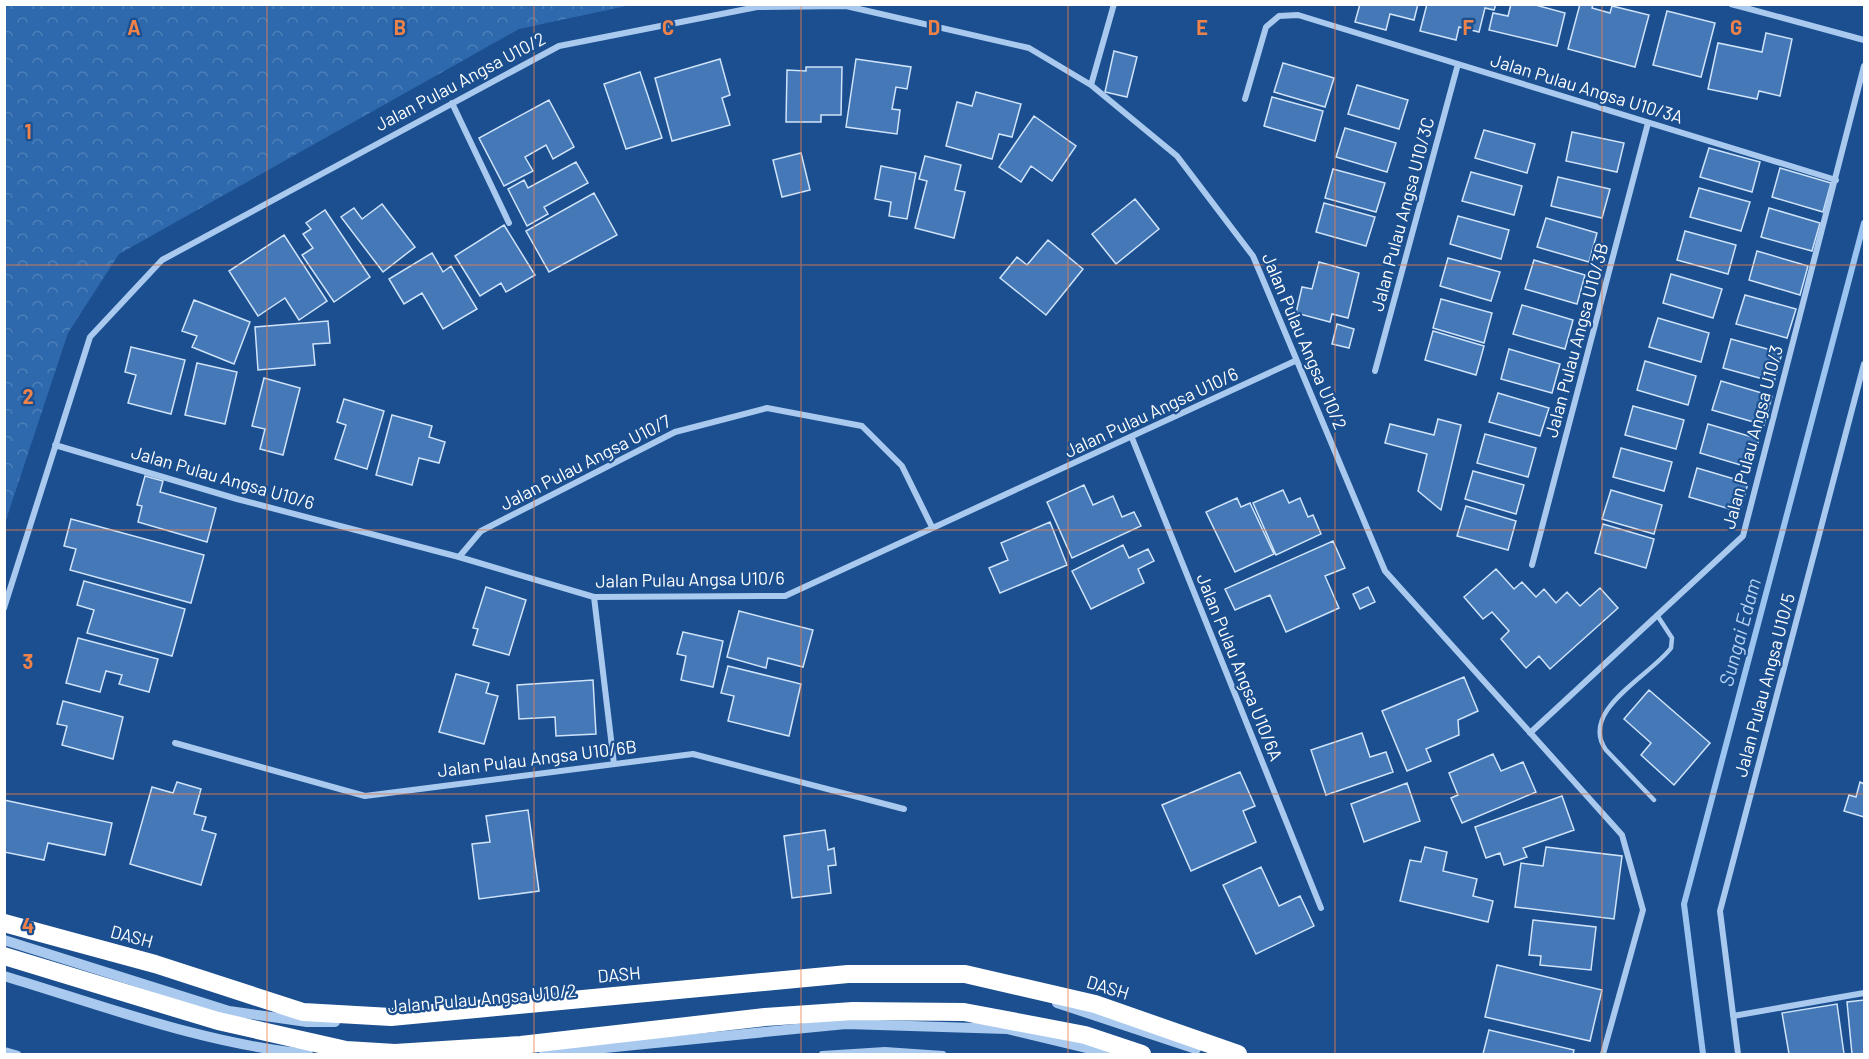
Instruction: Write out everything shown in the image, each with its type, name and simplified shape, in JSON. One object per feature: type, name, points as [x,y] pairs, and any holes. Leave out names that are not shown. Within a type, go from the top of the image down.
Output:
[{"type":"highway","name":"DASH","points":[[4,923],[155,964],[303,1012],[391,1017],[848,974],[966,974],[1095,1004],[1238,1054]]},
{"type":"highway","points":[[4,956],[218,1021],[346,1050],[395,1053],[521,1045],[765,1017],[853,1011],[952,1012],[1085,1035],[1142,1054]]},
{"type":"street","points":[[1091,85],[1114,4]]},
{"type":"street","points":[[1731,4],[1864,40]]},
{"type":"street","name":"Jalan Pulau Angsa U10/2","points":[[4,608],[90,338],[162,260],[559,46],[757,7],[846,6],[1029,48],[1091,85],[1177,156],[1253,256],[1295,361],[1385,571],[1622,835],[1643,910],[1603,1054]]},
{"type":"street","name":"Jalan Pulau Angsa U10/3A","points":[[1245,99],[1266,27],[1279,16],[1298,15],[1836,180]]},
{"type":"street","name":"Jalan Pulau Angsa U10/3C","points":[[1375,371],[1458,64]]},
{"type":"street","name":"Jalan Pulau Angsa U10/3","points":[[1530,733],[1743,536],[1864,66]]},
{"type":"street","points":[[452,103],[509,224]]},
{"type":"street","name":"Jalan Pulau Angsa U10/3B","points":[[1532,565],[1648,123]]},
{"type":"street","name":"Jalan Pulau Angsa U10/6","points":[[56,445],[237,499],[459,557],[594,597],[785,596],[1295,361]]},
{"type":"street","name":"Jalan Pulau Angsa U10/5","points":[[1738,1054],[1720,911],[1864,364]]},
{"type":"street","name":"Jalan Pulau Angsa U10/7","points":[[459,557],[481,531],[675,432],[768,408],[862,426],[902,466],[932,527]]},
{"type":"street","name":"Jalan Pulau Angsa U10/6A","points":[[1132,438],[1321,908]]},
{"type":"street","points":[[594,597],[614,764]]},
{"type":"street","name":"Jalan Pulau Angsa U10/6B","points":[[175,743],[365,796],[693,754],[904,809]]},
{"type":"street","name":"Jalan Pulau Angsa U10/2","points":[[4,940],[229,1011],[308,1022],[394,1024],[832,982],[963,982],[1045,999],[1214,1054]]},
{"type":"street","points":[[4,976],[205,1036],[270,1051],[308,1054]]},
{"type":"street","points":[[1733,1016],[1864,993]]},
{"type":"street","points":[[544,1054],[846,1024],[1007,1029],[1111,1054]]},
{"type":"street","points":[[4,1050],[18,1054]]},
{"type":"street","points":[[822,1054],[885,1050],[943,1054]]},
{"type":"lane","points":[[1654,800],[1600,743],[1598,725],[1607,709],[1671,648],[1672,638],[1657,615]]},
{"type":"green space","points":[[5,4],[631,5],[519,29],[119,254],[68,333],[5,523]]},
{"type":"building","points":[[1360,4],[1418,4],[1414,20],[1390,14],[1386,30],[1355,22]]},
{"type":"building","points":[[1427,4],[1496,4],[1494,10],[1485,8],[1479,32],[1459,27],[1456,40],[1420,31]]},
{"type":"building","points":[[1511,4],[1532,4],[1565,13],[1557,46],[1489,30],[1493,13],[1508,16]]},
{"type":"building","points":[[1580,4],[1593,4],[1592,8],[1610,13],[1612,6],[1649,15],[1635,67],[1568,49]]},
{"type":"building","points":[[1667,11],[1715,23],[1701,77],[1653,65]]},
{"type":"building","points":[[1766,33],[1792,39],[1780,96],[1759,91],[1757,99],[1708,89],[1718,43],[1762,52]]},
{"type":"building","points":[[1114,51],[1137,57],[1127,97],[1105,92]]},
{"type":"building","points":[[720,59],[730,95],[722,98],[730,125],[672,141],[655,78]]},
{"type":"building","points":[[856,59],[911,67],[907,89],[896,87],[892,109],[900,110],[897,134],[846,127]]},
{"type":"building","points":[[1283,63],[1334,78],[1325,107],[1274,92]]},
{"type":"building","points":[[806,67],[842,67],[841,115],[821,115],[821,122],[786,122],[787,70],[806,71]]},
{"type":"building","points":[[640,72],[662,138],[626,149],[604,84]]},
{"type":"building","points":[[1357,85],[1408,100],[1399,129],[1348,114]]},
{"type":"building","points":[[976,92],[1021,104],[1012,137],[999,134],[992,159],[946,146],[957,102],[972,106]]},
{"type":"building","points":[[1272,97],[1323,111],[1315,141],[1264,126]]},
{"type":"building","points":[[549,100],[574,147],[553,159],[546,145],[525,157],[533,171],[504,186],[479,138]]},
{"type":"building","points":[[1034,116],[1076,146],[1052,181],[1031,166],[1021,182],[999,167]]},
{"type":"building","points":[[1345,128],[1396,143],[1387,172],[1336,157]]},
{"type":"building","points":[[1484,130],[1535,144],[1527,173],[1475,158]]},
{"type":"building","points":[[1572,132],[1624,143],[1617,172],[1566,161]]},
{"type":"building","points":[[1709,148],[1760,162],[1752,192],[1700,177]]},
{"type":"building","points":[[801,153],[810,190],[782,197],[773,160]]},
{"type":"building","points":[[925,156],[961,165],[955,190],[965,192],[954,238],[915,228],[927,181],[919,179]]},
{"type":"building","points":[[576,162],[588,183],[544,207],[548,214],[527,226],[508,189],[524,180],[528,188]]},
{"type":"building","points":[[881,166],[916,173],[907,219],[889,216],[891,202],[875,199]]},
{"type":"building","points":[[1780,168],[1831,183],[1823,212],[1772,197]]},
{"type":"building","points":[[1333,169],[1385,183],[1376,212],[1325,198]]},
{"type":"building","points":[[1471,172],[1522,186],[1514,215],[1462,201]]},
{"type":"building","points":[[1558,177],[1610,189],[1602,218],[1551,206]]},
{"type":"building","points":[[1699,188],[1750,202],[1741,231],[1690,217]]},
{"type":"building","points":[[594,193],[617,235],[549,272],[526,231]]},
{"type":"building","points":[[1135,199],[1159,229],[1116,264],[1092,234]]},
{"type":"building","points":[[1324,203],[1375,217],[1366,246],[1316,232]]},
{"type":"building","points":[[382,204],[415,247],[383,272],[341,217],[354,208],[362,219]]},
{"type":"building","points":[[1769,208],[1820,223],[1812,251],[1761,237]]},
{"type":"building","points":[[325,210],[370,277],[334,302],[302,255],[313,248],[303,234],[311,229],[306,223]]},
{"type":"building","points":[[1458,216],[1509,230],[1501,259],[1450,244]]},
{"type":"building","points":[[1546,218],[1597,233],[1589,262],[1537,247]]},
{"type":"building","points":[[504,225],[535,275],[506,292],[501,283],[480,296],[455,256]]},
{"type":"building","points":[[1685,231],[1736,245],[1728,274],[1677,260]]},
{"type":"building","points":[[284,235],[327,301],[299,320],[285,298],[258,316],[229,271]]},
{"type":"building","points":[[1048,240],[1083,269],[1046,315],[1000,278],[1017,257],[1027,265]]},
{"type":"building","points":[[1757,251],[1808,266],[1800,295],[1749,280]]},
{"type":"building","points":[[432,253],[443,272],[451,266],[477,309],[443,329],[422,293],[404,304],[389,279]]},
{"type":"building","points":[[1448,258],[1500,272],[1491,301],[1440,286]]},
{"type":"building","points":[[1534,260],[1585,275],[1577,304],[1525,289]]},
{"type":"building","points":[[1319,262],[1359,273],[1348,318],[1332,314],[1330,322],[1296,313],[1302,287],[1312,289]]},
{"type":"building","points":[[1671,274],[1722,289],[1713,318],[1663,303]]},
{"type":"building","points":[[1745,295],[1796,309],[1787,338],[1736,324]]},
{"type":"building","points":[[1441,299],[1492,313],[1484,343],[1433,328]]},
{"type":"building","points":[[194,300],[250,322],[234,364],[192,347],[197,336],[182,331]]},
{"type":"building","points":[[1522,305],[1573,320],[1565,349],[1513,334]]},
{"type":"building","points":[[1658,318],[1709,333],[1701,362],[1649,347]]},
{"type":"building","points":[[328,321],[330,343],[313,344],[315,365],[258,370],[255,327]]},
{"type":"building","points":[[1337,324],[1354,329],[1349,348],[1332,344]]},
{"type":"building","points":[[1433,331],[1484,346],[1476,375],[1425,360]]},
{"type":"building","points":[[1731,339],[1782,353],[1774,382],[1723,368]]},
{"type":"building","points":[[131,347],[185,360],[171,414],[128,403],[136,375],[125,372]]},
{"type":"building","points":[[1509,349],[1560,364],[1552,393],[1501,379]]},
{"type":"building","points":[[1645,361],[1696,376],[1688,405],[1637,390]]},
{"type":"building","points":[[197,363],[237,372],[225,424],[185,415]]},
{"type":"building","points":[[264,378],[300,388],[283,455],[260,449],[265,429],[252,426]]},
{"type":"building","points":[[1721,381],[1772,396],[1764,425],[1712,410]]},
{"type":"building","points":[[1498,393],[1549,408],[1540,436],[1489,422]]},
{"type":"building","points":[[344,399],[384,411],[367,469],[335,459],[346,425],[337,422]]},
{"type":"building","points":[[1633,406],[1684,420],[1676,449],[1625,435]]},
{"type":"building","points":[[392,415],[432,426],[429,437],[445,442],[439,463],[419,458],[412,485],[376,475]]},
{"type":"building","points":[[1438,419],[1461,425],[1441,510],[1418,491],[1427,454],[1385,443],[1390,424],[1434,435]]},
{"type":"building","points":[[1708,424],[1759,439],[1751,468],[1700,453]]},
{"type":"building","points":[[1485,434],[1536,448],[1528,477],[1477,463]]},
{"type":"building","points":[[1621,448],[1672,462],[1664,491],[1613,477]]},
{"type":"building","points":[[1697,468],[1748,483],[1740,512],[1689,497]]},
{"type":"building","points":[[1473,471],[1524,485],[1516,514],[1465,499]]},
{"type":"building","points":[[145,476],[163,481],[160,492],[216,508],[207,542],[138,522],[142,506],[137,505]]},
{"type":"building","points":[[1084,485],[1093,505],[1113,496],[1122,517],[1134,512],[1141,526],[1072,558],[1047,502]]},
{"type":"building","points":[[1283,490],[1289,503],[1300,498],[1308,517],[1313,515],[1321,534],[1276,555],[1253,503]]},
{"type":"building","points":[[1611,490],[1662,505],[1654,534],[1602,519]]},
{"type":"building","points":[[1237,498],[1241,507],[1250,503],[1274,554],[1235,572],[1206,512]]},
{"type":"building","points":[[1466,506],[1516,521],[1508,550],[1457,536]]},
{"type":"building","points":[[71,519],[204,555],[191,603],[70,570],[76,549],[64,546]]},
{"type":"building","points":[[1050,522],[1067,565],[1000,593],[989,568],[1008,560],[1001,543]]},
{"type":"building","points":[[1603,524],[1654,539],[1646,568],[1595,553]]},
{"type":"building","points":[[1333,541],[1345,568],[1325,576],[1339,608],[1286,632],[1270,595],[1235,610],[1225,589]]},
{"type":"building","points":[[1123,545],[1129,558],[1148,549],[1154,561],[1138,569],[1144,583],[1091,609],[1072,571]]},
{"type":"building","points":[[1496,569],[1514,589],[1522,582],[1536,597],[1544,589],[1556,603],[1567,592],[1580,606],[1600,588],[1618,608],[1550,669],[1539,656],[1526,668],[1501,639],[1509,631],[1492,612],[1483,619],[1464,597]]},
{"type":"building","points":[[84,581],[185,609],[172,656],[87,633],[94,610],[77,605]]},
{"type":"building","points":[[486,587],[526,600],[509,655],[473,645],[478,629],[473,628]]},
{"type":"building","points":[[1368,587],[1375,602],[1360,609],[1353,594]]},
{"type":"building","points":[[739,611],[813,630],[803,667],[768,658],[766,668],[727,657]]},
{"type":"building","points":[[683,632],[723,641],[713,687],[681,680],[686,656],[677,654]]},
{"type":"building","points":[[78,638],[158,659],[149,692],[119,684],[122,675],[106,671],[100,692],[66,683]]},
{"type":"building","points":[[728,666],[801,684],[789,736],[728,721],[734,696],[721,693]]},
{"type":"building","points":[[456,674],[489,683],[486,693],[498,696],[484,744],[439,732]]},
{"type":"building","points":[[1464,677],[1478,711],[1458,720],[1459,735],[1426,749],[1431,761],[1407,771],[1382,711]]},
{"type":"building","points":[[593,680],[596,734],[556,736],[555,717],[519,719],[517,685]]},
{"type":"building","points":[[1649,690],[1710,743],[1674,785],[1641,755],[1651,743],[1624,719]]},
{"type":"building","points":[[63,701],[123,717],[113,759],[62,745],[67,726],[57,724]]},
{"type":"building","points":[[1362,733],[1370,757],[1386,752],[1393,772],[1326,795],[1311,750]]},
{"type":"building","points":[[1493,754],[1501,771],[1523,762],[1536,792],[1462,823],[1451,798],[1458,795],[1449,773]]},
{"type":"building","points":[[1240,772],[1255,806],[1243,811],[1256,842],[1191,871],[1162,805]]},
{"type":"building","points":[[177,782],[201,789],[194,814],[206,817],[202,830],[216,834],[201,885],[130,864],[152,787],[173,793]]},
{"type":"building","points":[[1860,782],[1864,784],[1864,817],[1844,811],[1849,795],[1856,797]]},
{"type":"building","points":[[1407,783],[1420,821],[1364,842],[1351,804]]},
{"type":"building","points":[[1562,796],[1574,830],[1523,848],[1527,857],[1504,865],[1500,853],[1486,858],[1475,827]]},
{"type":"building","points":[[4,800],[112,823],[105,855],[48,843],[44,860],[4,852]]},
{"type":"building","points":[[528,810],[539,891],[479,899],[472,844],[490,842],[486,816]]},
{"type":"building","points":[[825,830],[828,850],[834,848],[836,865],[828,866],[831,893],[792,898],[784,836]]},
{"type":"building","points":[[1425,847],[1447,852],[1443,871],[1477,879],[1473,896],[1493,901],[1488,922],[1400,901],[1410,860],[1421,862]]},
{"type":"building","points":[[1546,847],[1622,856],[1614,919],[1515,907],[1521,863],[1543,866]]},
{"type":"building","points":[[1261,867],[1279,906],[1300,896],[1314,926],[1256,954],[1223,885]]},
{"type":"building","points":[[1533,920],[1596,927],[1591,970],[1540,965],[1541,956],[1529,955]]},
{"type":"building","points":[[1497,965],[1602,990],[1590,1041],[1485,1017]]},
{"type":"building","points":[[1864,1000],[1864,1054],[1852,1054],[1847,1002]]},
{"type":"building","points":[[1837,1004],[1844,1054],[1789,1054],[1782,1013]]},
{"type":"building","points":[[1489,1030],[1574,1050],[1573,1054],[1483,1054]]},
{"type":"waterway","name":"Sungai Edam","points":[[1703,1054],[1684,904],[1864,223]]}]
